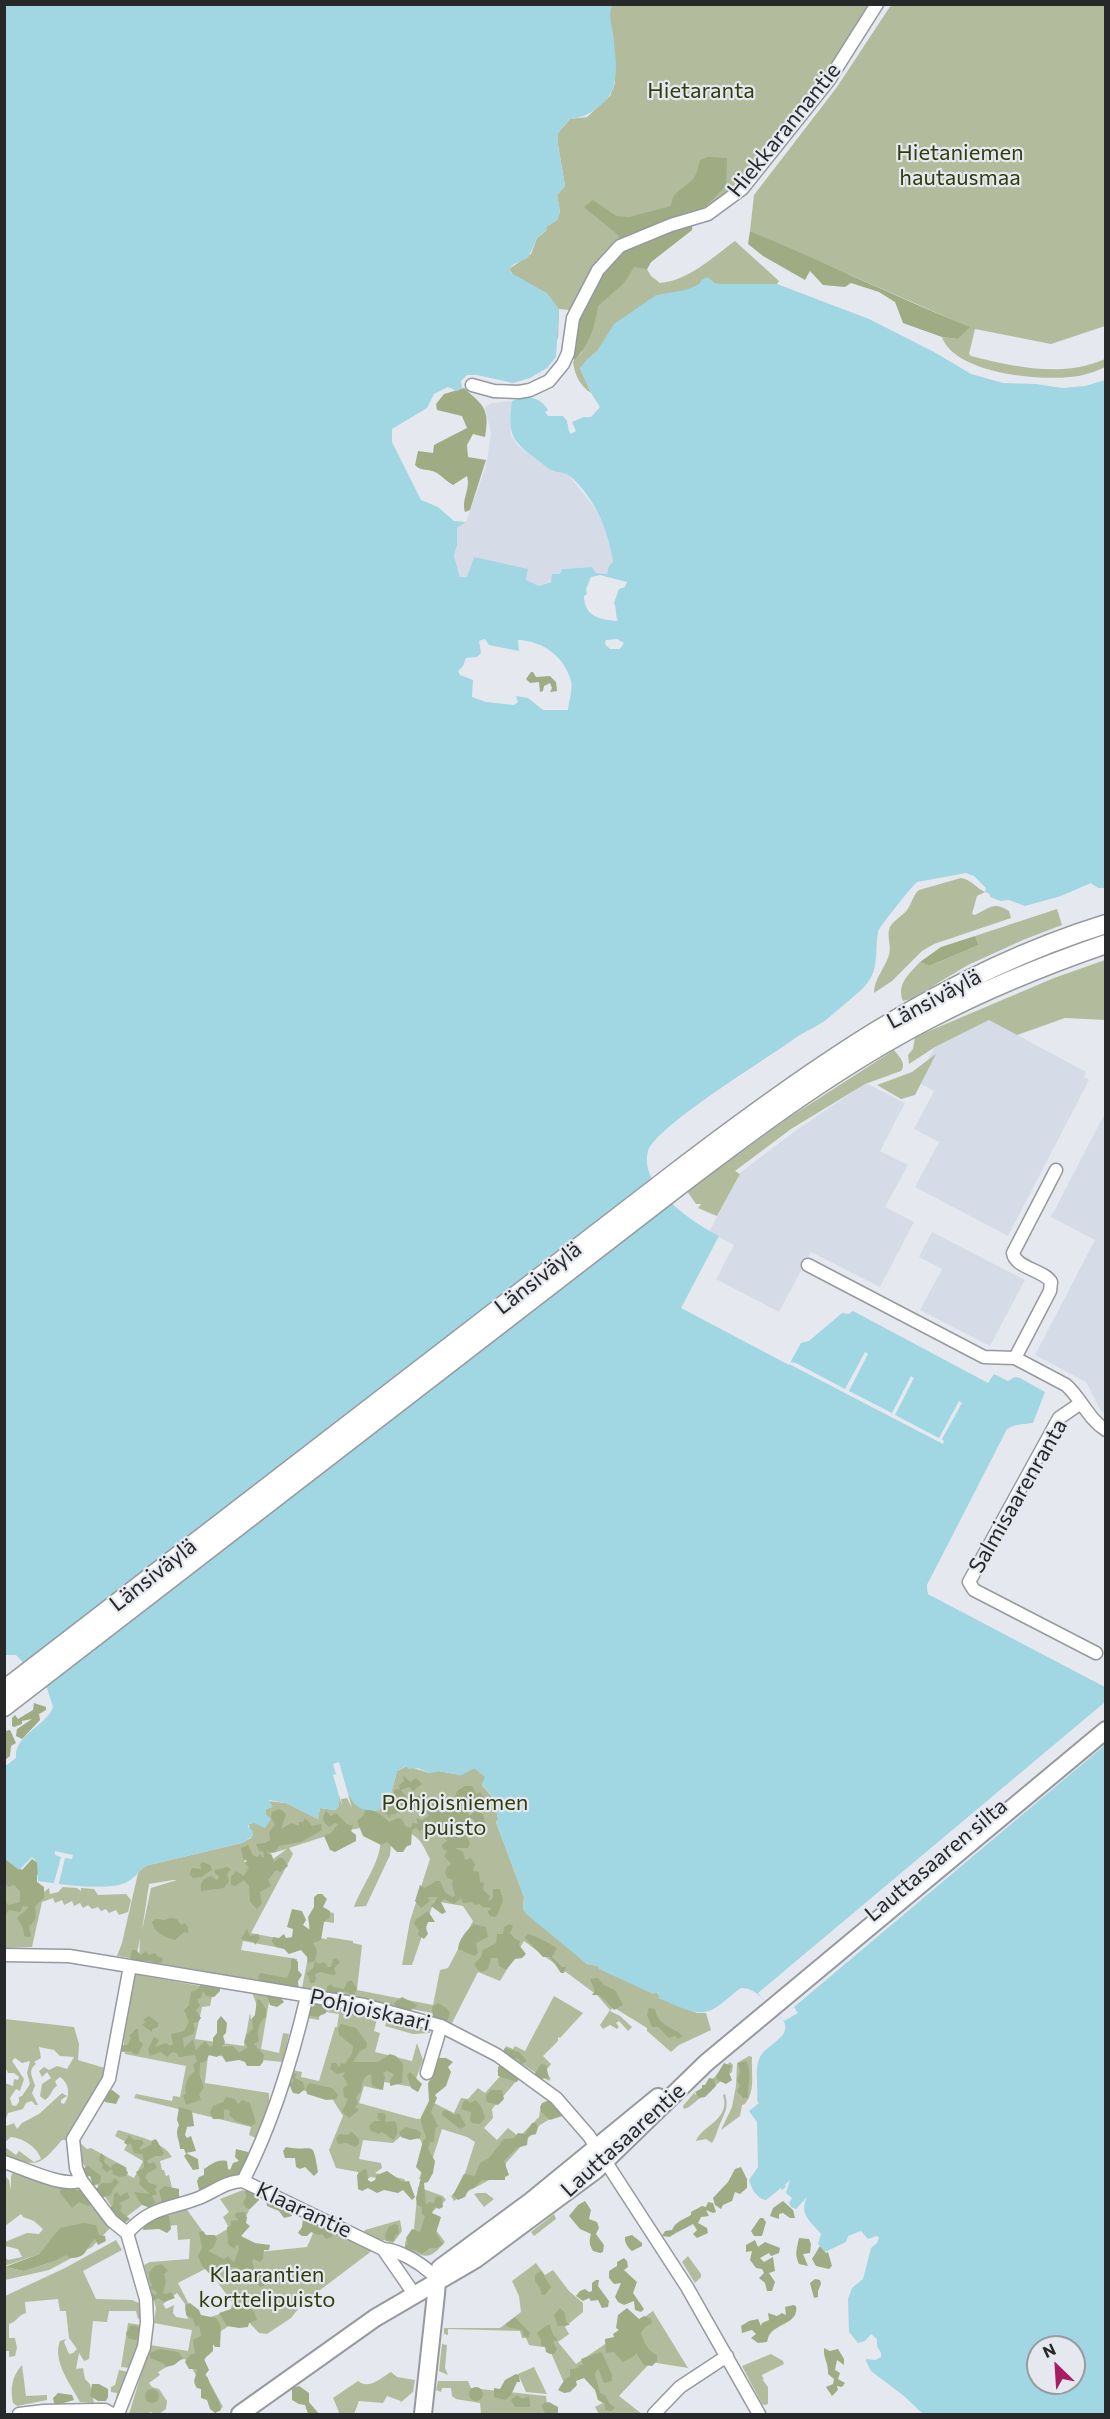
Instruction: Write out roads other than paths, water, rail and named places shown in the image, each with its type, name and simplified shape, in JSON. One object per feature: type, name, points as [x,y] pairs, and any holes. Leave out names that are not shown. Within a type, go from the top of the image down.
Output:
[{"type":"highway","name":"Länsiväylä","points":[[4,1707],[24,1683],[675,1181],[780,1094],[874,1032],[992,969],[1051,943],[1106,924]]},
{"type":"highway","name":"Länsiväylä","points":[[675,1181],[787,1105],[928,1019],[1011,979],[1106,944]]},
{"type":"highway","name":"Länsiväylä","points":[[4,1690],[24,1683]]},
{"type":"main road","name":"Lauttasaaren silta","points":[[768,2006],[1106,1718]]},
{"type":"main road","name":"Lauttasaaren silta","points":[[768,2006],[1106,1730]]},
{"type":"main road","name":"Lauttasaarentie","points":[[375,2318],[410,2288],[464,2267],[572,2189],[601,2154],[658,2097],[768,2006]]},
{"type":"main road","name":"Lauttasaarentie","points":[[240,2415],[434,2277],[451,2261],[531,2201],[601,2154]]},
{"type":"main road","points":[[423,2415],[434,2277]]},
{"type":"street","name":"Hiekkarannantie","points":[[472,385],[494,391],[519,392],[530,390],[549,381],[563,364],[573,318],[598,270],[620,246],[671,225],[708,214],[742,189],[829,80],[877,4]]},
{"type":"street","points":[[1014,1358],[1050,1291],[1052,1282],[1016,1260],[1013,1253],[1056,1170]]},
{"type":"street","name":"Salmisaarenranta","points":[[808,1265],[984,1357],[1014,1358],[1066,1385],[1082,1403],[1059,1418],[969,1582],[974,1590],[1096,1653]]},
{"type":"street","points":[[1082,1403],[1093,1419],[1106,1430]]},
{"type":"street","name":"Pohjoiskaari","points":[[4,1955],[69,1956],[364,2005],[441,2026],[497,2055],[554,2096],[601,2154],[678,2271],[759,2415]]},
{"type":"street","points":[[118,2415],[144,2347],[147,2322],[144,2288],[127,2233],[112,2221],[81,2180],[76,2168],[73,2139],[109,2079],[130,1966]]},
{"type":"street","points":[[243,2181],[268,2129],[281,2092],[307,1996]]},
{"type":"street","points":[[427,2073],[441,2026]]},
{"type":"street","points":[[4,2162],[63,2183],[75,2183],[81,2180]]},
{"type":"street","name":"Klaarantie","points":[[127,2233],[150,2213],[200,2197],[227,2184],[243,2181],[383,2248],[392,2249],[419,2264],[434,2277]]},
{"type":"street","points":[[383,2248],[410,2288]]},
{"type":"street","points":[[654,2415],[680,2387],[727,2356]]},
{"type":"street","points":[[19,2415],[44,2411],[97,2410],[105,2410],[112,2415]]},
{"type":"water","points":[[5,5],[612,5],[610,17],[616,63],[613,89],[603,103],[592,112],[570,119],[558,133],[565,186],[557,195],[560,212],[557,220],[546,227],[547,230],[537,238],[528,258],[514,264],[509,269],[511,273],[547,293],[559,309],[556,357],[547,368],[530,378],[513,383],[467,375],[461,381],[462,388],[457,391],[448,387],[434,394],[427,408],[392,429],[392,442],[421,500],[438,507],[454,521],[466,522],[457,528],[457,545],[454,556],[460,577],[467,577],[474,557],[528,569],[526,580],[539,586],[551,582],[552,574],[560,574],[562,569],[592,567],[596,573],[607,574],[613,562],[611,551],[600,516],[594,505],[580,485],[569,475],[549,469],[520,446],[511,428],[512,401],[522,398],[537,399],[545,405],[548,410],[545,412],[548,416],[563,416],[571,434],[576,431],[572,422],[591,417],[600,407],[580,368],[597,351],[614,324],[656,295],[686,290],[700,284],[701,280],[708,277],[714,283],[720,284],[777,284],[869,319],[934,352],[971,374],[1003,383],[1062,388],[1085,386],[1105,380],[1105,888],[1098,888],[1091,883],[1061,896],[1025,906],[1009,900],[1001,901],[990,897],[990,894],[985,892],[986,888],[974,876],[966,873],[917,882],[878,932],[874,970],[867,984],[826,1020],[736,1078],[670,1126],[655,1140],[648,1151],[647,1164],[651,1177],[670,1202],[682,1213],[719,1236],[681,1308],[789,1365],[801,1343],[809,1341],[842,1313],[849,1314],[853,1311],[988,1383],[994,1374],[1008,1381],[1015,1377],[1045,1392],[1033,1423],[1011,1427],[927,1585],[928,1594],[1105,1687],[1105,2414],[923,2414],[871,2371],[866,2359],[875,2360],[881,2357],[877,2339],[871,2334],[865,2341],[858,2343],[849,2332],[848,2299],[852,2288],[863,2279],[871,2248],[877,2243],[879,2237],[868,2239],[861,2231],[848,2236],[846,2242],[825,2252],[818,2244],[821,2234],[805,2213],[807,2197],[796,2209],[789,2203],[792,2198],[786,2193],[790,2180],[785,2185],[786,2187],[782,2190],[781,2188],[766,2200],[755,2193],[749,2180],[758,2167],[757,2122],[749,2111],[759,2103],[757,2101],[757,2070],[759,2059],[784,2033],[785,2023],[753,1991],[741,1988],[719,2006],[708,2011],[694,2012],[679,2007],[658,1998],[660,1996],[657,1992],[653,1994],[599,1969],[598,1966],[587,1964],[526,1914],[523,1909],[524,1897],[496,1822],[498,1819],[494,1799],[482,1784],[485,1777],[474,1768],[461,1775],[438,1771],[429,1773],[418,1768],[408,1769],[406,1766],[397,1771],[390,1797],[380,1810],[361,1808],[354,1804],[349,1795],[339,1796],[339,1806],[335,1810],[320,1808],[318,1819],[286,1803],[269,1800],[273,1807],[266,1809],[266,1815],[271,1819],[265,1828],[254,1823],[249,1824],[248,1827],[253,1831],[253,1836],[242,1843],[149,1865],[127,1882],[118,1885],[83,1886],[38,1881],[37,1862],[32,1857],[19,1870],[5,1859],[5,1764],[7,1765],[16,1758],[20,1743],[44,1720],[53,1707],[47,1688],[16,1655],[5,1655]],"holes":[[[600,575],[627,582],[625,587],[619,589],[614,603],[618,621],[594,616],[585,603],[584,596],[587,594],[586,589],[591,577]],[[485,639],[489,645],[519,651],[518,640],[527,641],[552,652],[564,665],[571,681],[568,710],[543,710],[528,698],[516,696],[518,702],[514,705],[486,702],[472,697],[473,680],[460,675],[458,671],[466,658],[477,657],[481,653],[479,641]],[[617,639],[624,643],[620,649],[610,649],[605,644],[606,640]]]},
{"type":"park label","name":"Hietaranta","points":[[701,91]]},
{"type":"park label","name":"Hietaniemen hautausmaa","points":[[960,166]]},
{"type":"park label","name":"Pohjoisniemen puisto","points":[[455,1816]]},
{"type":"park label","name":"Klaarantien korttelipuisto","points":[[267,2288]]}]
